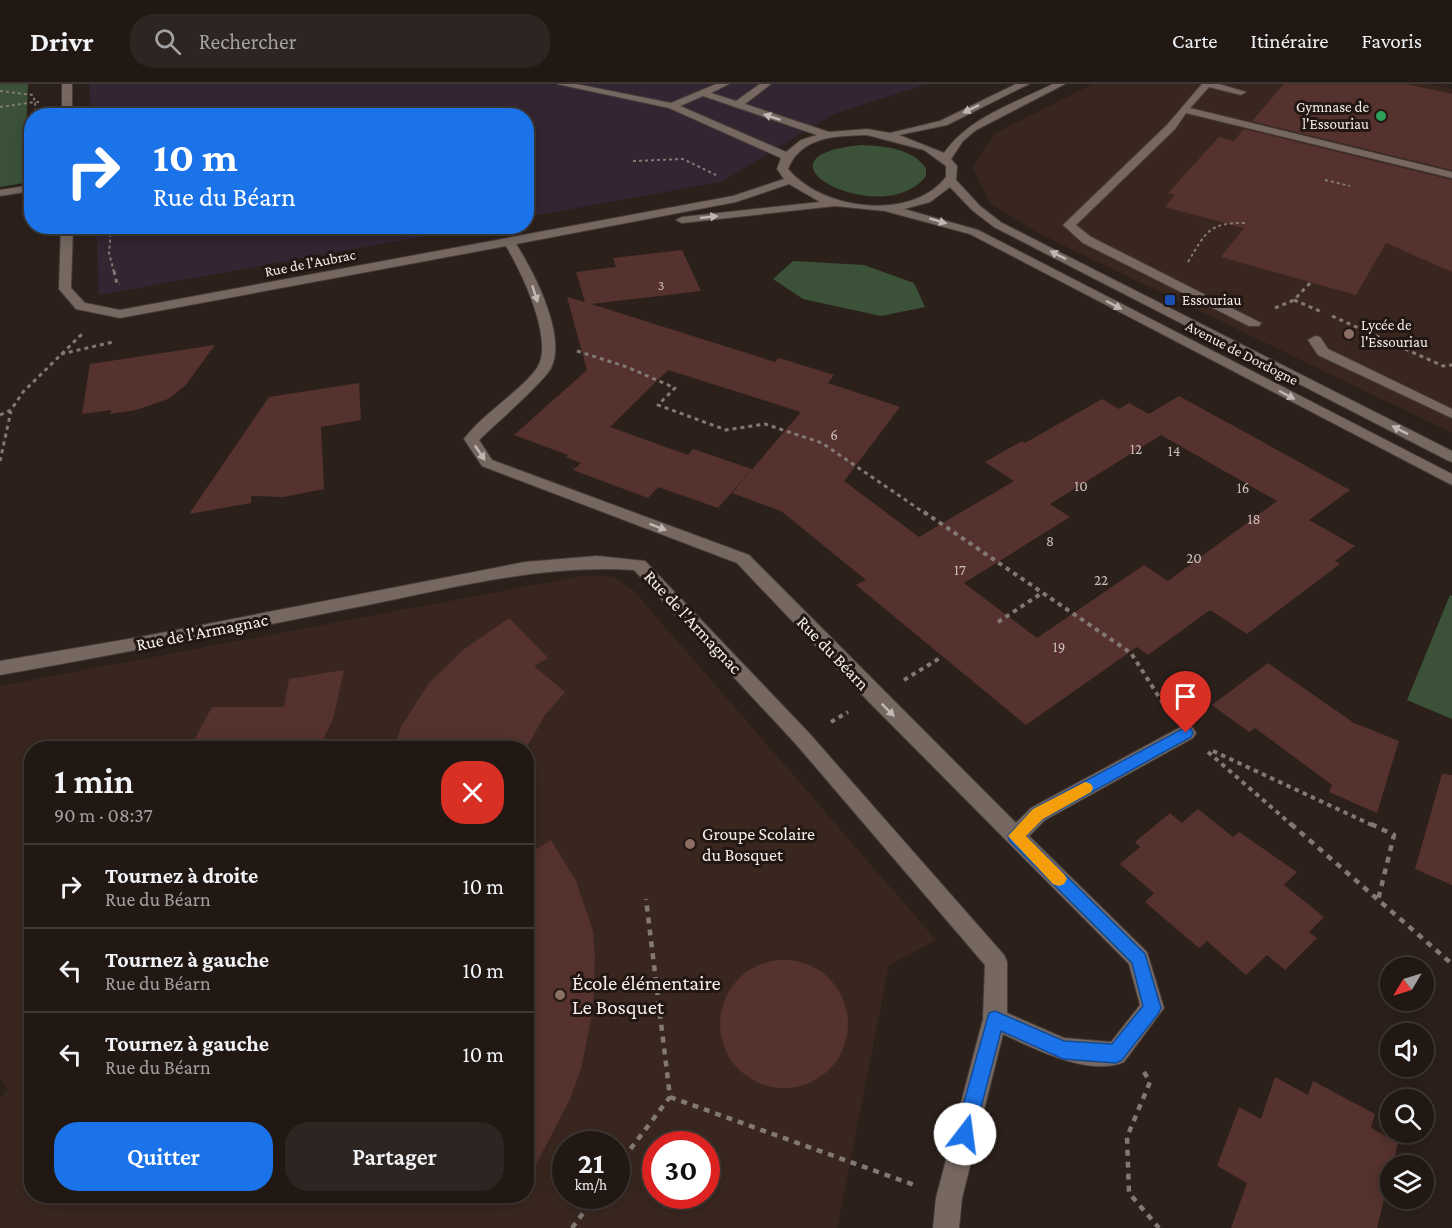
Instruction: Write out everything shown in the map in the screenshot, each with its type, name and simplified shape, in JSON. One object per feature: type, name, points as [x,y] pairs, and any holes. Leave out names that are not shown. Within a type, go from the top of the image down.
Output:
[{"type":"street","points":[[66,84],[67,108]]},
{"type":"street","points":[[562,84],[591,86],[672,106],[785,156]]},
{"type":"street","points":[[672,106],[724,84]]},
{"type":"street","points":[[737,105],[766,84]]},
{"type":"street","points":[[887,134],[931,148],[945,159],[951,170],[950,180],[942,190],[927,199],[882,207],[834,203],[799,190],[788,181],[782,169],[785,156],[793,148],[808,140],[847,133],[887,134],[943,123],[1024,84]]},
{"type":"street","points":[[945,159],[959,139],[972,128],[1060,84]]},
{"type":"street","points":[[1241,92],[1207,84],[1171,127],[1069,225],[1087,240],[1254,323]]},
{"type":"street","points":[[702,93],[828,135]]},
{"type":"street","points":[[1184,110],[1452,175]]},
{"type":"street","name":"Avenue de Dordogne","points":[[950,180],[976,208],[998,225],[1452,456]]},
{"type":"street","name":"Rue de l'Aubrac","points":[[67,234],[65,290],[81,306],[120,314],[736,199],[788,181]]},
{"type":"street","points":[[0,193],[24,189]]},
{"type":"street","name":"Rue de l'Aubrac","points":[[629,220],[682,220],[834,203]]},
{"type":"street","name":"Avenue de Dordogne","points":[[882,207],[974,232],[1452,480]]},
{"type":"street","points":[[508,242],[527,270],[550,342]]},
{"type":"street","points":[[1315,340],[1323,351],[1452,414]]},
{"type":"street","name":"Rue du Béarn","points":[[550,342],[544,368],[471,439],[487,463],[742,559],[1139,959],[1152,1008],[1116,1054],[1063,1050],[995,1019]]},
{"type":"street","name":"Rue de l'Armagnac","points":[[0,668],[140,644],[525,568],[597,561],[639,565],[802,738],[996,962],[995,1019],[949,1198],[946,1228]]},
{"type":"street","points":[[1016,836],[1038,814],[1192,738]]},
{"type":"path","points":[[0,91],[33,95],[35,108]]},
{"type":"path","points":[[0,107],[67,100]]},
{"type":"path","points":[[1325,180],[1350,186]]},
{"type":"path","points":[[1185,265],[1210,227],[1222,222],[1246,223]]},
{"type":"path","points":[[111,234],[109,254],[117,284],[125,284]]},
{"type":"path","points":[[1270,311],[1294,300],[1311,282]]},
{"type":"path","points":[[1294,300],[1443,366],[1452,365]]},
{"type":"path","points":[[0,461],[11,410],[23,392],[108,312]]},
{"type":"path","points":[[61,354],[115,342]]},
{"type":"path","points":[[550,342],[627,367],[675,388],[658,405],[726,430],[765,424],[822,443],[1131,653],[1178,726],[1452,964]]},
{"type":"path","points":[[0,415],[11,410]]},
{"type":"path","points":[[998,622],[1042,593]]},
{"type":"path","points":[[1192,738],[1394,835],[1378,900]]},
{"type":"path","points":[[630,1150],[670,1097],[646,899]]},
{"type":"path","points":[[1125,1042],[1150,1082],[1127,1137],[1129,1193],[1159,1228]]},
{"type":"path","points":[[670,1097],[949,1198]]},
{"type":"path","points":[[572,1228],[586,1209]]},
{"type":"shaded area","points":[[89,84],[927,84],[832,115],[721,182],[534,216],[534,108],[91,108]]},
{"type":"shaded area","name":"Lycée de l'Essouriau","points":[[1093,84],[1431,84],[1452,89],[1452,433],[1040,234],[990,203],[973,168],[994,134]]},
{"type":"shaded area","points":[[96,234],[437,234],[99,295]]},
{"type":"shaded area","name":"Groupe Scolaire du Bosquet","points":[[587,575],[613,577],[633,590],[936,940],[889,965],[837,1228],[0,1228],[0,1097],[8,1090],[0,1078],[0,686]]},
{"type":"green space","points":[[0,84],[28,84],[27,108],[24,108],[24,183],[0,187]]},
{"type":"green space","points":[[861,145],[888,147],[905,152],[920,161],[926,168],[926,176],[906,191],[881,196],[855,194],[832,186],[816,175],[813,163],[827,152]]},
{"type":"green space","points":[[793,261],[864,265],[914,283],[925,307],[881,316],[803,299],[773,279]]},
{"type":"green space","points":[[1450,595],[1452,596],[1452,719],[1407,700]]},
{"type":"building","points":[[1284,84],[1406,84],[1452,94],[1452,170],[1252,121]]},
{"type":"building","points":[[1244,129],[1452,180],[1452,272],[1386,243],[1356,295],[1221,257],[1244,228],[1165,207],[1175,195],[1168,193],[1219,137],[1234,141]]},
{"type":"building","points":[[682,250],[701,291],[591,304],[775,362],[779,358],[834,375],[828,383],[900,407],[844,481],[919,537],[1014,481],[985,462],[1022,441],[1025,443],[1102,399],[1119,409],[1129,403],[1149,414],[1179,396],[1350,490],[1309,520],[1355,546],[1335,561],[1340,564],[1247,634],[1210,610],[1148,655],[1137,647],[1026,725],[856,585],[866,580],[781,511],[732,493],[801,412],[668,370],[610,427],[688,455],[693,449],[752,469],[718,508],[658,487],[648,498],[573,470],[581,463],[566,457],[568,455],[514,435],[587,370],[567,297],[585,302],[576,272],[616,267],[613,258]],"holes":[[[1161,435],[1277,501],[1168,581],[1144,565],[1037,638],[964,583],[1070,517],[1050,504]]]},
{"type":"building","points":[[215,345],[185,386],[168,399],[136,410],[110,414],[111,410],[82,414],[90,364]]},
{"type":"building","points":[[359,383],[361,420],[321,427],[324,489],[283,497],[251,496],[251,503],[189,514],[269,397]]},
{"type":"building","points":[[509,618],[548,658],[534,666],[565,692],[545,715],[530,741],[396,741],[402,725],[429,683],[463,650]]},
{"type":"building","points":[[1268,663],[1354,723],[1399,741],[1377,813],[1329,792],[1332,785],[1255,728],[1249,732],[1212,705]]},
{"type":"building","points":[[344,670],[333,719],[322,741],[194,741],[212,707],[284,707],[289,679]]},
{"type":"building","points":[[1442,774],[1452,775],[1452,885],[1415,869]]},
{"type":"building","points":[[1198,809],[1233,837],[1239,832],[1297,872],[1284,885],[1324,917],[1309,932],[1317,938],[1285,970],[1267,955],[1246,975],[1207,941],[1199,948],[1145,902],[1154,893],[1120,864],[1140,847],[1135,842],[1170,813],[1182,823]]},
{"type":"building","name":"École élémentaire Le Bosquet","points":[[551,840],[576,881],[593,931],[595,957],[593,1009],[581,1069],[570,1099],[534,1169],[534,850]]},
{"type":"building","points":[[784,960],[808,965],[829,979],[843,1000],[848,1024],[843,1048],[829,1069],[808,1083],[784,1088],[760,1083],[739,1069],[725,1048],[720,1024],[725,1000],[739,979],[760,965]]},
{"type":"building","points":[[1275,1077],[1308,1095],[1313,1081],[1375,1114],[1371,1128],[1380,1133],[1380,1143],[1398,1143],[1395,1155],[1380,1155],[1382,1209],[1377,1228],[1231,1228],[1247,1183],[1217,1166],[1239,1107],[1261,1119]]},
{"type":"slow traffic","points":[[1059,879],[1016,836],[1038,814],[1085,788]]},
{"type":"place","name":"Gymnase de l'Essouriau","points":[[1381,116]]},
{"type":"place","name":"Essouriau","points":[[1170,300]]},
{"type":"place","name":"Lycée de l'Essouriau","points":[[1349,334]]},
{"type":"place","name":"Groupe Scolaire du Bosquet","points":[[690,844]]},
{"type":"place","name":"École élémentaire Le Bosquet","points":[[560,995]]},
{"type":"route","points":[[965,1134],[995,1019],[1063,1050],[1116,1054],[1152,1008],[1139,959],[1016,836],[1038,814],[1186,733]]}]
